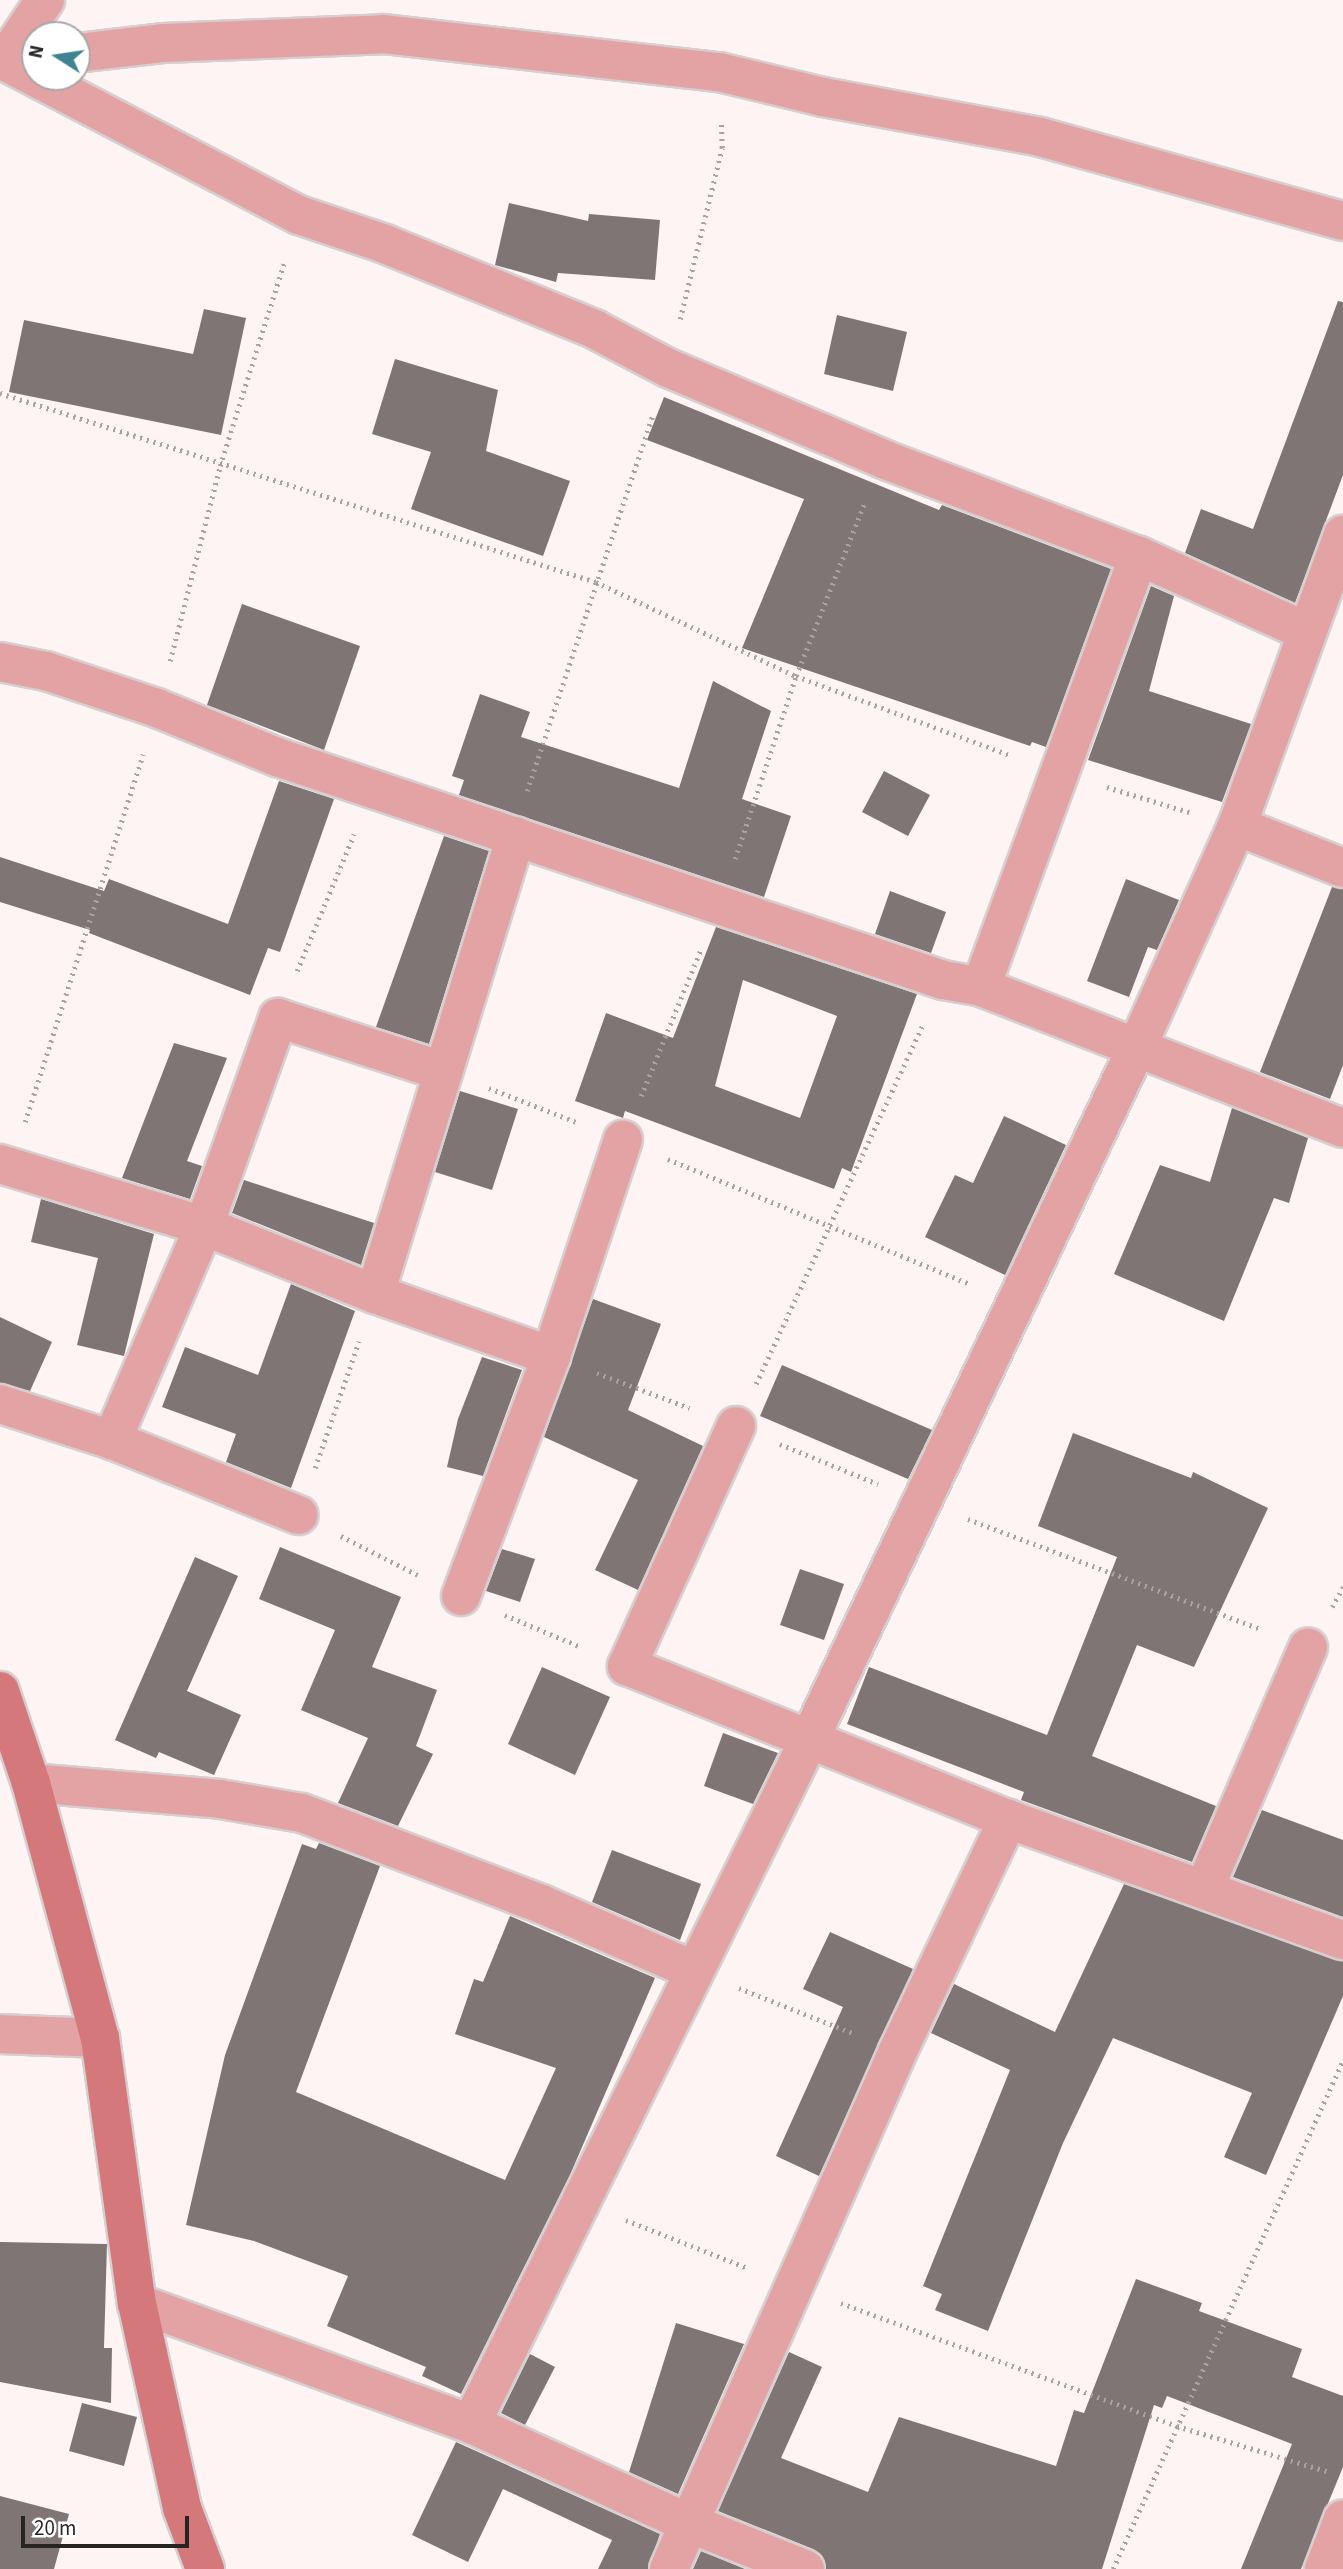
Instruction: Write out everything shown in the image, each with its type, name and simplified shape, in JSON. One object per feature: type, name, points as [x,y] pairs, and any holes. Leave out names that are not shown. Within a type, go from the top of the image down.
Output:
[{"type":"main road","points":[[0,1691],[31,1783],[100,2038],[138,2303],[182,2508],[205,2569]]},
{"type":"street","points":[[45,0],[13,60],[299,215],[385,244],[594,328],[668,368],[721,387],[883,459],[1139,556],[1305,631]]},
{"type":"street","points":[[91,51],[164,43],[384,34],[719,72],[823,97],[1040,137],[1343,221]]},
{"type":"street","points":[[471,2424],[582,2203],[693,1970],[811,1736],[919,1501],[1016,1305],[1137,1046],[1237,826],[1305,631],[1343,535]]},
{"type":"street","points":[[981,987],[1063,774],[1139,556]]},
{"type":"street","points":[[0,662],[46,671],[158,708],[277,757],[374,786],[943,980],[981,987],[1343,1128]]},
{"type":"street","points":[[1237,826],[1343,868]]},
{"type":"street","points":[[375,1294],[516,836]]},
{"type":"street","points":[[112,1440],[204,1226],[278,1017],[442,1071]]},
{"type":"street","points":[[461,1596],[551,1356],[623,1140]]},
{"type":"street","points":[[0,1164],[204,1226],[375,1294],[551,1356]]},
{"type":"street","points":[[0,1404],[112,1440],[299,1515]]},
{"type":"street","points":[[736,1426],[627,1666],[811,1736],[1008,1819],[1343,1940]]},
{"type":"street","points":[[1204,1889],[1308,1647]]},
{"type":"street","points":[[31,1783],[220,1799],[302,1813],[541,1904],[693,1970]]},
{"type":"street","points":[[669,2569],[686,2522],[898,2050],[1008,1819]]},
{"type":"street","points":[[0,2034],[100,2038]]},
{"type":"street","points":[[138,2303],[471,2424],[686,2522],[805,2569]]},
{"type":"street","points":[[1324,2569],[1343,2519]]},
{"type":"path","points":[[516,836],[529,784],[668,368],[722,148],[719,72]]},
{"type":"path","points":[[0,393],[596,582],[796,677],[1063,774],[1237,826]]},
{"type":"path","points":[[623,1140],[720,902],[796,677],[883,459]]},
{"type":"path","points":[[278,1017],[374,786]]},
{"type":"path","points":[[736,1426],[831,1229],[943,980]]},
{"type":"path","points":[[442,1071],[623,1140],[831,1229],[937,1268],[1016,1305]]},
{"type":"path","points":[[299,1515],[375,1294]]},
{"type":"path","points":[[551,1356],[736,1426],[919,1501],[1308,1647]]},
{"type":"path","points":[[693,1970],[898,2050]]},
{"type":"path","points":[[1113,2569],[1343,2060]]},
{"type":"path","points":[[582,2203],[793,2286],[1177,2426],[1343,2477]]},
{"type":"building","points":[[509,203],[588,221],[589,214],[660,220],[655,280],[558,273],[556,282],[495,265]]},
{"type":"building","points":[[1338,301],[1343,302],[1343,475],[1295,603],[1185,553],[1201,509],[1253,529]]},
{"type":"building","points":[[204,309],[246,318],[221,435],[9,392],[24,320],[193,354]]},
{"type":"building","points":[[837,315],[907,332],[893,391],[824,374]]},
{"type":"building","points":[[395,359],[498,390],[486,451],[570,481],[543,556],[411,509],[431,452],[372,434]]},
{"type":"building","points":[[664,397],[939,510],[942,505],[1111,569],[1046,747],[1032,742],[1030,746],[742,648],[804,499],[647,440]]},
{"type":"building","points":[[1151,586],[1174,596],[1149,691],[1251,724],[1222,802],[1088,760]]},
{"type":"building","points":[[242,604],[360,646],[324,750],[207,705]]},
{"type":"building","points":[[713,681],[771,711],[742,799],[791,816],[764,897],[459,795],[464,780],[452,776],[480,694],[530,712],[521,737],[679,788]]},
{"type":"building","points":[[884,771],[930,795],[908,836],[862,812]]},
{"type":"building","points":[[279,781],[334,799],[280,952],[268,948],[250,995],[89,933],[90,930],[0,902],[0,857],[104,891],[109,879],[228,924]]},
{"type":"building","points":[[444,836],[489,851],[429,1044],[376,1027]]},
{"type":"building","points":[[1126,879],[1179,900],[1157,950],[1148,947],[1129,997],[1087,981]]},
{"type":"building","points":[[1332,887],[1343,889],[1343,1065],[1330,1099],[1260,1072]]},
{"type":"building","points":[[890,891],[946,912],[931,953],[875,934]]},
{"type":"building","points":[[716,927],[917,994],[851,1172],[842,1168],[834,1189],[625,1111],[623,1118],[575,1101],[606,1013],[673,1038]],"holes":[[[743,980],[837,1016],[800,1118],[715,1086]]]},
{"type":"building","points":[[174,1043],[227,1058],[187,1161],[202,1166],[190,1199],[122,1178]]},
{"type":"building","points":[[460,1091],[518,1109],[492,1190],[435,1172]]},
{"type":"building","points":[[1232,1108],[1308,1138],[1289,1203],[1274,1198],[1224,1321],[1114,1274],[1160,1165],[1210,1182]]},
{"type":"building","points":[[1004,1116],[1066,1145],[1005,1275],[925,1237],[955,1175],[973,1183]]},
{"type":"building","points":[[244,1180],[374,1223],[361,1265],[232,1213]]},
{"type":"building","points":[[41,1199],[154,1234],[124,1356],[77,1345],[98,1258],[31,1242]]},
{"type":"building","points":[[291,1284],[355,1311],[291,1488],[226,1462],[236,1434],[162,1407],[185,1347],[258,1375]]},
{"type":"building","points":[[593,1299],[661,1324],[628,1410],[703,1446],[638,1590],[595,1570],[638,1480],[544,1437]]},
{"type":"building","points":[[0,1317],[52,1342],[30,1391],[0,1383]]},
{"type":"building","points":[[482,1357],[522,1370],[483,1476],[447,1467],[458,1419]]},
{"type":"building","points":[[782,1365],[932,1430],[908,1479],[760,1416]]},
{"type":"building","points":[[1073,1433],[1191,1478],[1193,1472],[1268,1508],[1194,1667],[1137,1645],[1092,1756],[1216,1806],[1192,1862],[1021,1800],[1024,1792],[847,1724],[869,1667],[1047,1735],[1117,1557],[1038,1526]]},
{"type":"building","points":[[280,1547],[401,1597],[372,1667],[437,1690],[416,1746],[433,1754],[398,1826],[338,1803],[368,1738],[301,1710],[335,1630],[259,1599]]},
{"type":"building","points":[[502,1549],[535,1559],[520,1602],[486,1591]]},
{"type":"building","points":[[195,1557],[238,1576],[187,1691],[241,1715],[214,1775],[159,1752],[156,1758],[115,1740]]},
{"type":"building","points":[[800,1569],[844,1584],[824,1640],[780,1625]]},
{"type":"building","points":[[542,1667],[610,1697],[575,1775],[508,1744]]},
{"type":"building","points":[[723,1733],[778,1753],[753,1804],[704,1786]]},
{"type":"building","points":[[1262,1810],[1343,1840],[1343,1917],[1233,1877]]},
{"type":"building","points":[[319,1843],[380,1866],[296,2092],[505,2180],[556,2068],[455,2034],[474,1979],[483,1982],[510,1916],[655,1978],[570,2175],[461,2394],[422,2376],[426,2367],[327,2326],[348,2276],[254,2241],[186,2225],[225,2055],[302,1844],[316,1849]]},
{"type":"building","points":[[612,1850],[701,1884],[680,1940],[592,1902]]},
{"type":"building","points":[[1124,1884],[1343,1961],[1343,1996],[1266,2175],[1224,2157],[1252,2093],[1113,2038],[1063,2143],[988,2331],[935,2310],[942,2294],[923,2286],[1010,2070],[931,2033],[954,1984],[1055,2032]]},
{"type":"building","points":[[830,1932],[913,1969],[819,2176],[776,2156],[843,2007],[803,1989]]},
{"type":"building","points":[[0,2242],[107,2244],[104,2348],[112,2348],[111,2403],[0,2382]]},
{"type":"building","points":[[1136,2279],[1202,2303],[1199,2311],[1302,2349],[1292,2377],[1343,2396],[1343,2467],[1301,2569],[1241,2569],[1292,2444],[1167,2396],[1162,2408],[1154,2405],[1102,2569],[826,2569],[822,2556],[813,2549],[718,2511],[789,2352],[822,2367],[781,2458],[868,2492],[899,2417],[1056,2466],[1074,2410],[1084,2413]]},
{"type":"building","points":[[676,2323],[744,2344],[678,2494],[629,2472]]},
{"type":"building","points":[[530,2354],[555,2367],[525,2425],[501,2413]]},
{"type":"building","points":[[82,2403],[137,2417],[124,2466],[69,2451]]},
{"type":"building","points":[[456,2442],[660,2534],[648,2569],[598,2569],[612,2540],[503,2489],[468,2562],[412,2535]]},
{"type":"building","points":[[0,2496],[69,2514],[54,2569],[0,2569]]},
{"type":"building","points":[[701,2551],[745,2569],[693,2569]]}]
